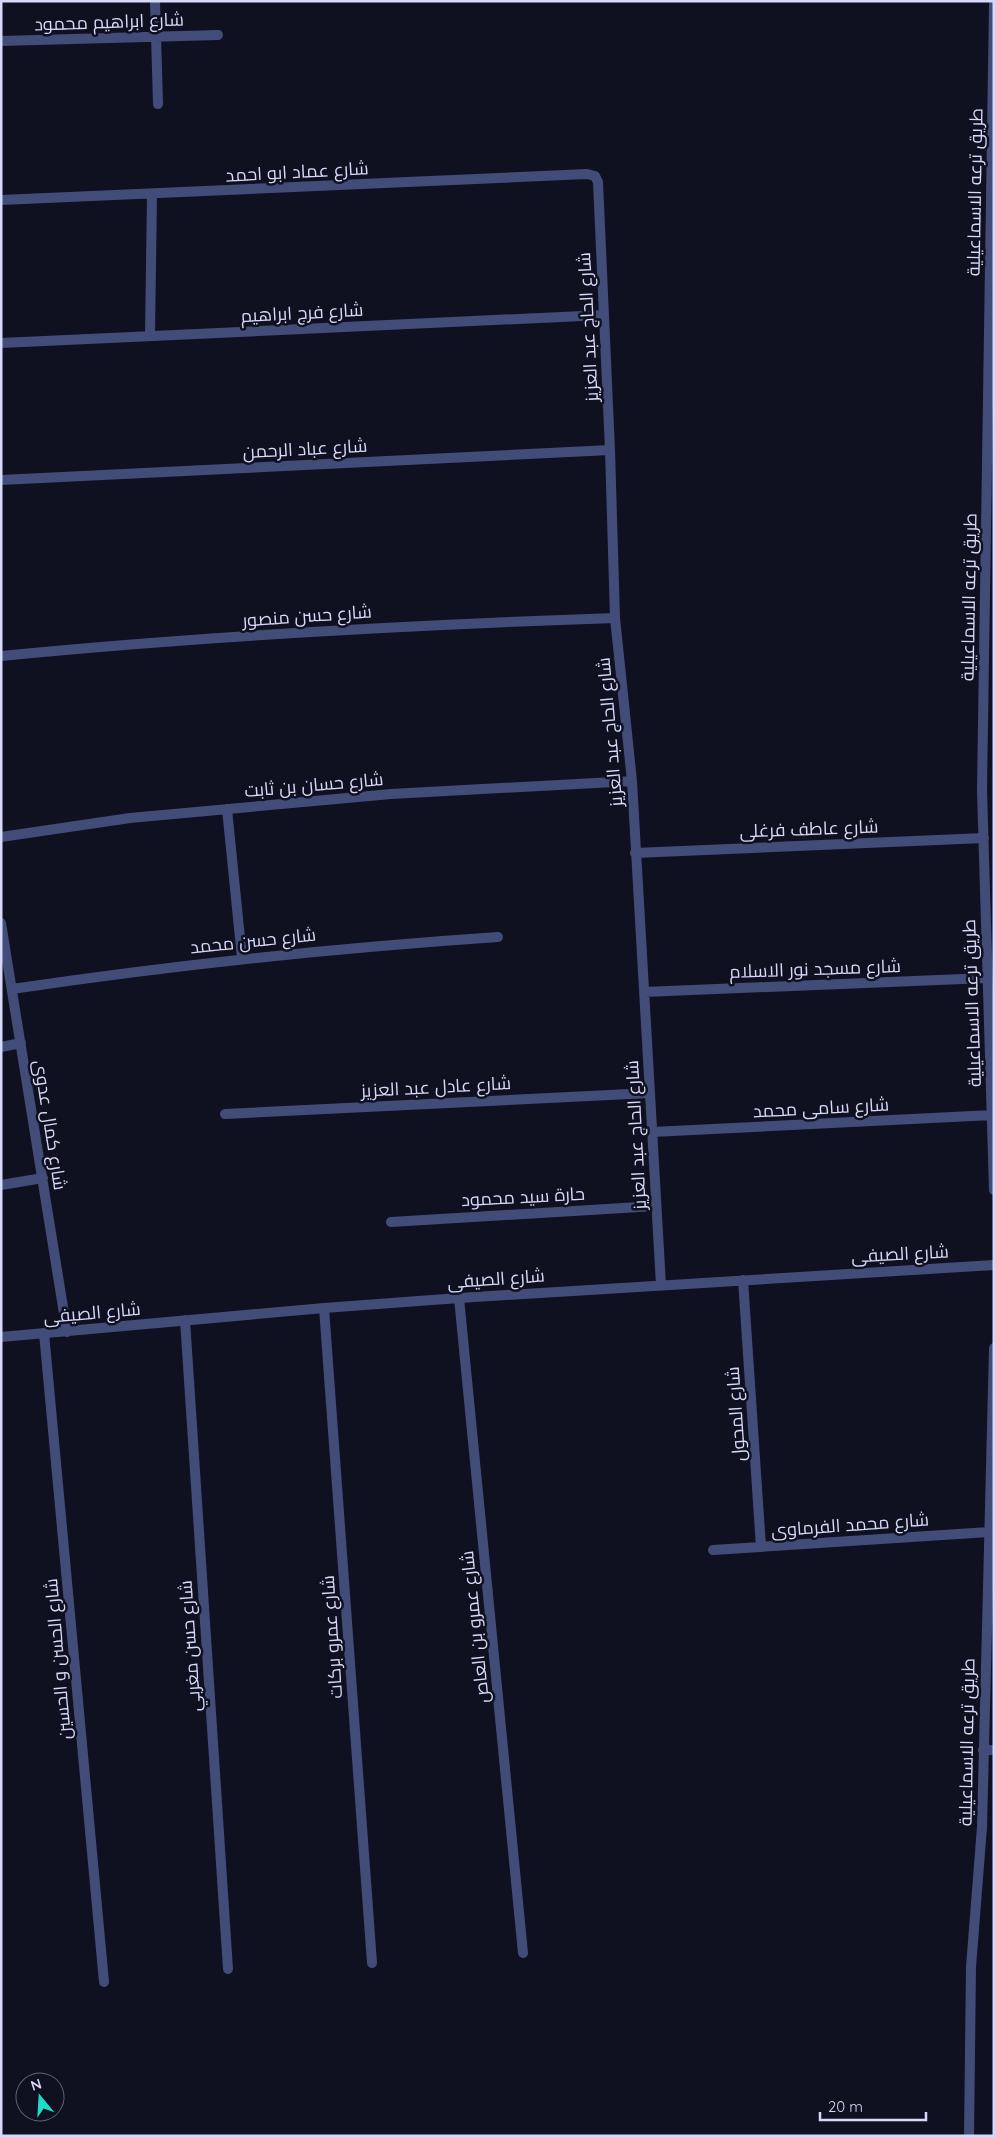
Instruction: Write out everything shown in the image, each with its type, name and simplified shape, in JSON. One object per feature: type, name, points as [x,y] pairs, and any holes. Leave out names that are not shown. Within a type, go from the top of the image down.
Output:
[{"type":"street","points":[[154,1],[158,104]]},
{"type":"street","name":"طريق ترعه الاسماعيلية","points":[[994,4],[982,790],[994,1190]]},
{"type":"street","name":"شارع ابراهيم محمود","points":[[1,41],[218,35]]},
{"type":"street","name":"شارع عماد ابو احمد","points":[[1,200],[152,195],[587,174],[594,176]]},
{"type":"street","name":"شارع الحاج عبد العزيز","points":[[594,176],[598,182],[610,450],[615,618],[632,781],[661,1285]]},
{"type":"street","points":[[150,336],[152,195]]},
{"type":"street","name":"شارع فرج ابراهيم","points":[[1,343],[604,314]]},
{"type":"street","name":"شارع عباد الرحمن","points":[[1,480],[610,450]]},
{"type":"street","name":"شارع حسن منصور","points":[[1,656],[116,645],[292,632],[615,618]]},
{"type":"street","name":"شارع حسان بن ثابت","points":[[1,837],[130,818],[391,794],[632,781]]},
{"type":"street","points":[[227,809],[242,958]]},
{"type":"street","name":"شارع عاطف فرغلى","points":[[635,853],[984,838]]},
{"type":"street","name":"شارع كمال عدوى","points":[[1,924],[67,1332]]},
{"type":"street","name":"شارع حسن محمد","points":[[12,989],[126,972],[242,958],[370,945],[498,937]]},
{"type":"street","name":"شارع مسجد نور الاسلام","points":[[644,992],[987,978]]},
{"type":"street","points":[[1,1047],[21,1043]]},
{"type":"street","name":"شارع عادل عبد العزيز","points":[[225,1114],[650,1093]]},
{"type":"street","name":"شارع سامى محمد","points":[[652,1132],[992,1115]]},
{"type":"street","points":[[1,1185],[43,1178]]},
{"type":"street","name":"حارة سيد محمود","points":[[391,1222],[656,1206]]},
{"type":"street","name":"شارع الصيفى","points":[[1,1337],[459,1298],[994,1265]]},
{"type":"street","name":"شارع المحول","points":[[743,1280],[761,1547]]},
{"type":"street","name":"شارع عمرو بن العاص","points":[[459,1298],[523,1953]]},
{"type":"street","name":"شارع عمرو بركات","points":[[324,1308],[372,1963]]},
{"type":"street","name":"شارع حسن مغربي","points":[[185,1320],[228,1969]]},
{"type":"street","name":"شارع الحسن و الحسين","points":[[44,1333],[104,1982]]},
{"type":"street","name":"طريق ترعه الاسماعيلية","points":[[969,2136],[971,1967],[988,1750],[989,1532],[994,1348]]},
{"type":"street","name":"شارع محمد الفرماوى","points":[[713,1550],[989,1532]]}]
